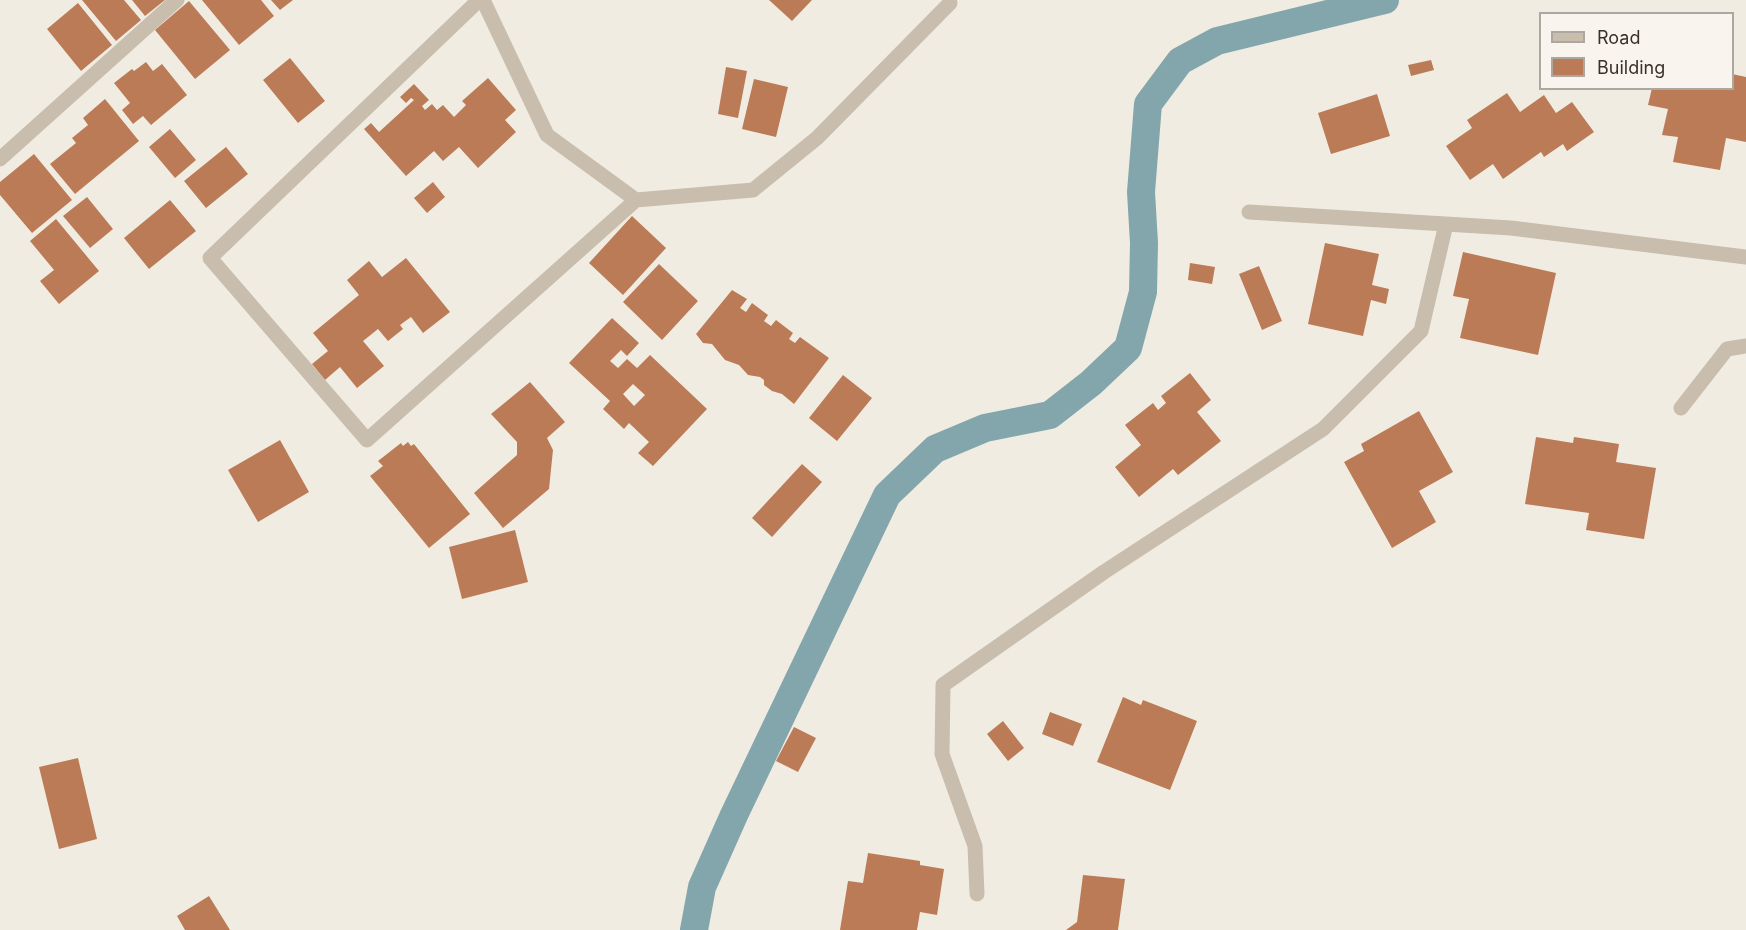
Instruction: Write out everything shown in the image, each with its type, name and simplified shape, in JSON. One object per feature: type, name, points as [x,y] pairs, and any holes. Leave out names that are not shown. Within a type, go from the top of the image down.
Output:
[{"type":"street","points":[[0,159],[177,0]]},
{"type":"street","points":[[636,200],[546,135],[481,0],[210,258],[367,440],[636,200],[753,190],[817,138],[950,3]]},
{"type":"street","points":[[1249,212],[1511,228],[1746,257]]},
{"type":"street","points":[[977,894],[975,846],[942,754],[943,686],[1104,572],[1323,429],[1421,332],[1446,224]]},
{"type":"street","points":[[1681,408],[1727,349],[1746,346]]},
{"type":"building","points":[[82,0],[124,0],[141,20],[116,41]]},
{"type":"building","points":[[132,0],[165,0],[145,16]]},
{"type":"building","points":[[202,0],[261,0],[274,16],[239,45]]},
{"type":"building","points":[[271,0],[293,0],[280,10]]},
{"type":"building","points":[[769,0],[812,0],[792,21]]},
{"type":"building","points":[[189,1],[230,50],[195,79],[155,30]]},
{"type":"building","points":[[78,3],[112,45],[81,71],[47,29]]},
{"type":"building","points":[[290,58],[325,101],[298,123],[263,80]]},
{"type":"building","points":[[1431,60],[1434,70],[1411,76],[1408,65]]},
{"type":"building","points":[[146,62],[153,71],[162,64],[187,95],[151,125],[143,116],[133,124],[122,110],[130,103],[114,83],[132,69],[134,71]]},
{"type":"building","points":[[726,67],[747,71],[738,118],[718,114]]},
{"type":"building","points":[[1734,74],[1746,77],[1746,142],[1726,138],[1720,170],[1673,162],[1678,137],[1662,135],[1668,109],[1648,105],[1652,90],[1734,90]]},
{"type":"building","points":[[488,78],[516,110],[505,120],[516,132],[478,168],[459,147],[443,161],[434,151],[406,176],[364,129],[371,123],[379,132],[414,100],[411,98],[406,103],[400,97],[414,84],[429,100],[422,106],[425,110],[432,104],[437,110],[443,105],[454,117],[466,105],[462,101]]},
{"type":"building","points":[[754,79],[788,87],[776,137],[742,129]]},
{"type":"building","points":[[1507,93],[1520,112],[1544,95],[1556,113],[1572,102],[1594,132],[1567,151],[1563,144],[1544,157],[1541,152],[1503,179],[1493,164],[1470,180],[1446,146],[1472,128],[1467,120]]},
{"type":"building","points":[[1377,94],[1390,136],[1331,154],[1318,113]]},
{"type":"building","points":[[105,99],[139,141],[75,194],[50,164],[76,143],[72,138],[88,125],[83,118]]},
{"type":"building","points":[[170,129],[196,160],[175,178],[149,147]]},
{"type":"building","points":[[226,147],[248,174],[206,208],[184,181]]},
{"type":"building","points":[[34,154],[72,200],[32,233],[0,195],[0,182]]},
{"type":"building","points":[[433,182],[445,197],[427,213],[414,198]]},
{"type":"building","points":[[87,197],[113,229],[90,248],[63,216]]},
{"type":"building","points":[[170,200],[196,231],[149,269],[124,238]]},
{"type":"building","points":[[632,216],[666,248],[623,295],[589,263]]},
{"type":"building","points":[[56,219],[99,271],[59,304],[40,281],[54,270],[30,241]]},
{"type":"building","points":[[1325,243],[1379,254],[1372,285],[1389,289],[1386,304],[1371,300],[1363,336],[1308,324]]},
{"type":"building","points":[[1463,252],[1556,273],[1538,355],[1460,338],[1469,299],[1453,296]]},
{"type":"building","points":[[406,258],[450,312],[423,333],[411,317],[400,325],[403,329],[388,341],[378,329],[363,341],[384,366],[357,388],[340,367],[325,380],[312,364],[328,351],[313,333],[359,295],[347,280],[369,261],[382,277]]},
{"type":"building","points":[[1190,263],[1215,267],[1212,284],[1188,280]]},
{"type":"building","points":[[659,264],[698,301],[662,340],[623,302]]},
{"type":"building","points":[[1259,266],[1282,321],[1262,330],[1239,274]]},
{"type":"building","points":[[732,290],[747,299],[740,308],[746,312],[752,303],[768,315],[764,321],[771,326],[776,320],[793,333],[789,339],[795,343],[800,337],[829,358],[794,404],[782,394],[764,385],[764,380],[760,377],[748,375],[739,365],[725,360],[712,344],[703,343],[696,334]]},
{"type":"building","points":[[612,318],[639,343],[627,356],[621,350],[610,361],[618,368],[627,359],[637,368],[650,355],[707,409],[653,466],[638,453],[649,442],[629,423],[624,429],[603,409],[610,401],[569,363]],"holes":[[[633,384],[645,395],[634,406],[623,394]]]},
{"type":"building","points":[[1190,373],[1211,400],[1197,412],[1221,441],[1178,475],[1173,469],[1139,497],[1115,467],[1141,445],[1125,425],[1153,403],[1158,410],[1166,403],[1161,396]]},
{"type":"building","points":[[843,375],[872,398],[837,441],[809,418]]},
{"type":"building","points":[[530,382],[565,422],[547,438],[553,450],[549,489],[503,528],[474,493],[517,455],[517,442],[491,414]]},
{"type":"building","points":[[1419,411],[1453,472],[1419,491],[1436,522],[1392,548],[1344,462],[1364,451],[1361,444]]},
{"type":"building","points":[[1536,437],[1573,443],[1574,437],[1619,444],[1616,462],[1656,468],[1644,539],[1586,530],[1589,513],[1525,504]]},
{"type":"building","points":[[280,440],[309,492],[258,522],[228,470]]},
{"type":"building","points":[[408,442],[411,446],[414,444],[470,514],[429,548],[370,476],[383,466],[378,461],[401,443],[403,446]]},
{"type":"building","points":[[802,464],[822,482],[772,537],[752,518]]},
{"type":"building","points":[[515,530],[528,582],[462,599],[449,547]]},
{"type":"building","points":[[1123,697],[1141,705],[1143,700],[1197,721],[1170,790],[1097,762]]},
{"type":"building","points":[[1050,712],[1082,724],[1073,746],[1042,734]]},
{"type":"building","points":[[1003,721],[1024,748],[1008,761],[987,734]]},
{"type":"building","points":[[794,727],[816,738],[798,772],[776,761]]},
{"type":"building","points":[[78,758],[97,839],[59,849],[39,767]]},
{"type":"building","points":[[868,853],[920,861],[920,865],[944,869],[937,915],[920,912],[917,930],[840,930],[848,881],[863,883]]},
{"type":"building","points":[[1083,875],[1125,879],[1118,930],[1066,930],[1077,922]]},
{"type":"building","points":[[209,896],[230,930],[185,930],[177,916]]},
{"type":"waterway","points":[[694,930],[702,887],[887,495],[935,449],[985,428],[1050,415],[1091,383],[1128,348],[1143,292],[1144,243],[1141,192],[1148,104],[1180,61],[1217,41],[1385,0]]}]
